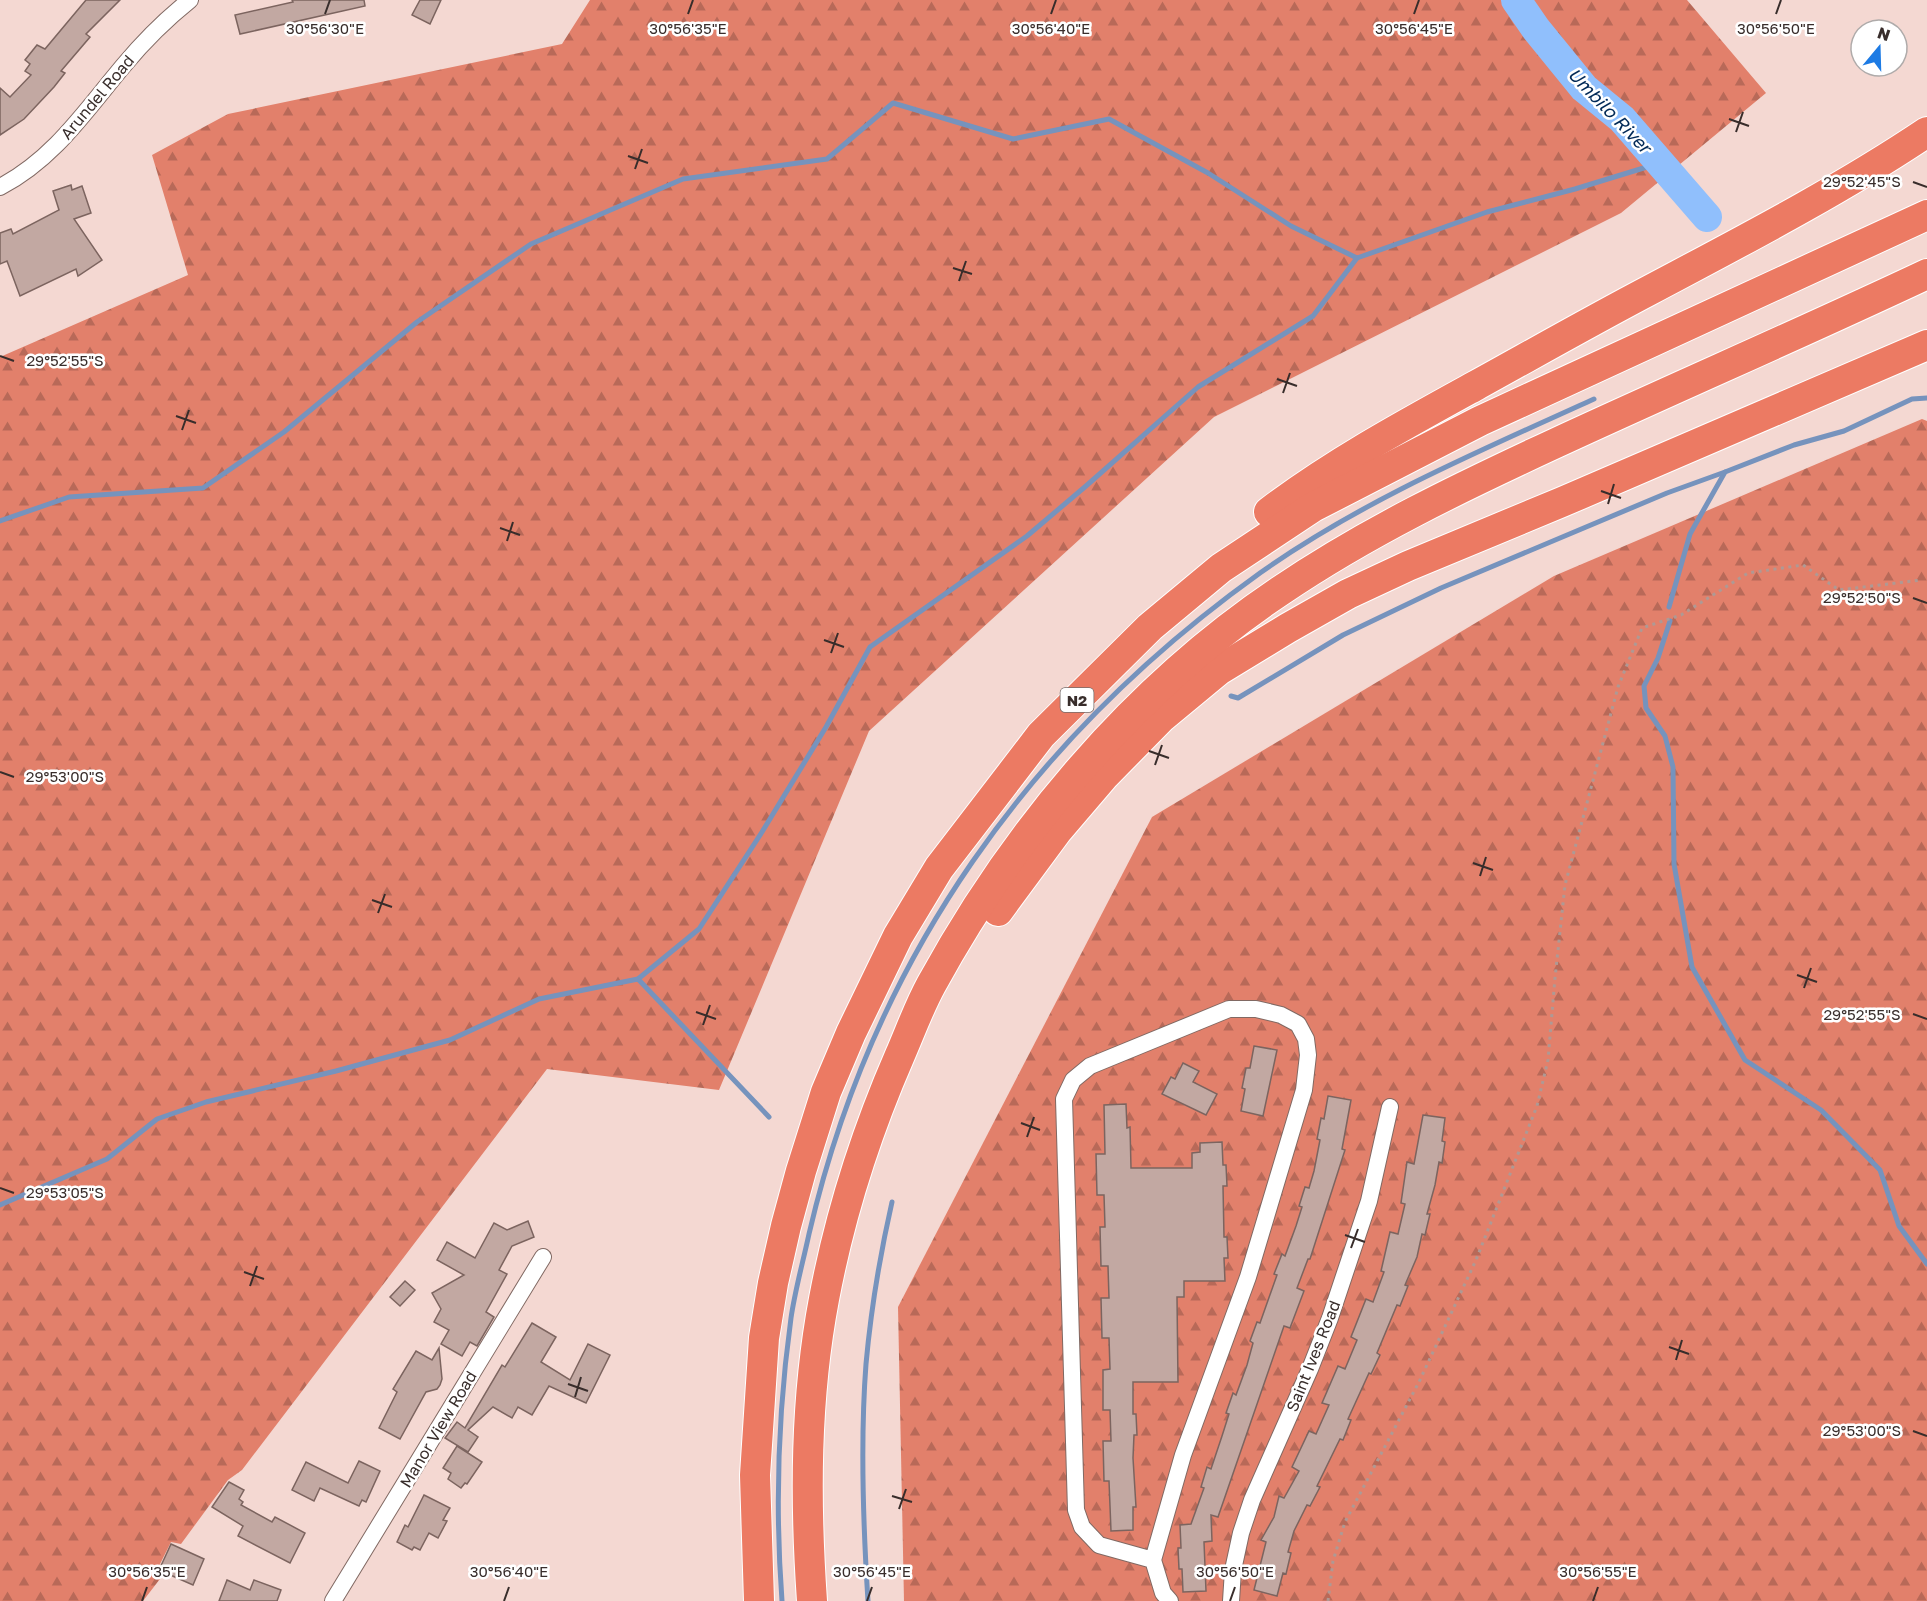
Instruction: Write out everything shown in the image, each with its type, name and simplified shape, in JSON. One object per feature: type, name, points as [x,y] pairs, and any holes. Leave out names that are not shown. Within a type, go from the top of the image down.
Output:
[{"type":"highway","points":[[1897,153],[1927,123]]},
{"type":"highway","points":[[1041,735],[1093,664],[1115,639],[1200,564],[1277,506],[1347,458],[1599,317],[1743,241],[1897,153],[1927,132]]},
{"type":"highway","name":"N2","points":[[759,1601],[755,1475],[764,1338],[773,1283],[804,1159],[826,1092],[851,1033],[898,936],[939,868],[1041,735],[1150,627],[1221,568],[1312,507],[1480,421],[1927,215]]},
{"type":"highway","points":[[812,1601],[807,1489],[809,1421],[814,1365],[824,1299],[840,1226],[873,1119],[929,988],[1011,857],[1053,802],[1104,743],[1167,680],[1230,628],[1279,592],[1351,547],[1437,499],[1927,274]]},
{"type":"highway","points":[[873,1119],[921,1040],[954,978],[1003,903],[1058,831],[1104,776],[1161,718],[1220,670],[1338,600],[1408,566],[1927,345]]},
{"type":"street","name":"Arundel Road","points":[[0,187],[14,180],[38,162],[61,141],[148,36],[189,0]]},
{"type":"street","points":[[1153,1560],[1100,1545],[1082,1527],[1076,1510],[1064,1100],[1073,1080],[1090,1066],[1229,1010],[1256,1009],[1281,1015],[1298,1024],[1306,1039],[1308,1055],[1304,1090],[1248,1277],[1184,1455],[1153,1560],[1163,1593],[1170,1601]]},
{"type":"street","name":"Saint Ives Road","points":[[1231,1601],[1233,1570],[1241,1533],[1252,1500],[1310,1369],[1329,1318],[1369,1201],[1390,1107]]},
{"type":"street","name":"Manor View Road","points":[[333,1601],[543,1257]]},
{"type":"path","points":[[1328,1601],[1333,1561],[1345,1522],[1419,1382],[1471,1270],[1537,1106],[1548,1060],[1554,978],[1565,885],[1618,687],[1642,628],[1681,615],[1748,573],[1803,565],[1839,590],[1921,580]]},
{"type":"green space","points":[[590,0],[1687,0],[1766,93],[1621,213],[1214,417],[869,731],[719,1090],[547,1069],[242,1470],[228,1480],[181,1544],[171,1542],[157,1570],[163,1575],[143,1601],[0,1601],[0,357],[188,275],[152,155],[228,114],[562,44]]},
{"type":"green space","points":[[1922,419],[1927,421],[1927,1601],[904,1601],[898,1307],[1152,817],[1554,576]]},
{"type":"building","points":[[86,0],[120,0],[86,34],[90,37],[61,71],[65,73],[54,87],[24,119],[0,135],[0,88],[10,97],[31,75],[25,71],[30,64],[25,60],[37,45],[45,49]]},
{"type":"building","points":[[292,0],[364,0],[365,6],[240,34],[235,15],[293,2]]},
{"type":"building","points":[[420,0],[441,0],[430,24],[412,15]]},
{"type":"building","points":[[71,185],[72,190],[82,186],[91,213],[74,219],[102,260],[78,276],[76,269],[20,296],[7,261],[0,264],[0,233],[11,229],[13,234],[59,210],[53,191]]},
{"type":"building","points":[[1254,1046],[1277,1050],[1263,1116],[1241,1111],[1246,1068],[1250,1068]]},
{"type":"building","points":[[1183,1063],[1199,1071],[1193,1082],[1217,1094],[1206,1115],[1162,1094],[1171,1077],[1175,1079]]},
{"type":"building","points":[[1328,1096],[1351,1100],[1342,1149],[1345,1150],[1310,1259],[1308,1259],[1297,1288],[1304,1291],[1290,1328],[1284,1326],[1218,1517],[1211,1515],[1212,1541],[1204,1542],[1206,1591],[1183,1592],[1178,1548],[1181,1548],[1180,1525],[1191,1524],[1204,1488],[1201,1487],[1207,1467],[1211,1469],[1222,1436],[1229,1414],[1226,1413],[1233,1393],[1236,1395],[1247,1365],[1253,1343],[1250,1341],[1257,1322],[1260,1323],[1282,1254],[1285,1256],[1296,1226],[1305,1187],[1309,1188],[1314,1171],[1320,1140],[1317,1139],[1321,1118],[1324,1119]]},
{"type":"building","points":[[1126,1104],[1127,1128],[1130,1127],[1131,1168],[1192,1168],[1192,1153],[1200,1152],[1200,1143],[1222,1142],[1227,1186],[1223,1186],[1224,1237],[1227,1237],[1228,1258],[1224,1258],[1225,1281],[1184,1281],[1184,1297],[1177,1297],[1178,1382],[1133,1382],[1133,1414],[1136,1414],[1137,1435],[1134,1435],[1133,1458],[1136,1507],[1133,1507],[1133,1530],[1111,1531],[1109,1481],[1104,1481],[1103,1441],[1111,1441],[1110,1410],[1103,1410],[1103,1370],[1110,1369],[1109,1338],[1102,1338],[1101,1298],[1109,1298],[1108,1266],[1101,1266],[1100,1227],[1105,1227],[1104,1195],[1097,1195],[1096,1154],[1105,1154],[1104,1105]]},
{"type":"building","points":[[1423,1115],[1445,1118],[1442,1141],[1445,1142],[1442,1163],[1439,1162],[1427,1214],[1430,1214],[1425,1235],[1422,1234],[1417,1257],[1405,1285],[1408,1286],[1400,1306],[1397,1305],[1377,1353],[1380,1355],[1348,1419],[1351,1420],[1343,1440],[1340,1439],[1317,1486],[1320,1487],[1310,1506],[1307,1505],[1294,1531],[1288,1552],[1291,1553],[1286,1574],[1283,1573],[1277,1596],[1254,1590],[1266,1542],[1261,1540],[1274,1517],[1279,1496],[1284,1498],[1299,1471],[1292,1467],[1309,1431],[1316,1434],[1329,1405],[1322,1403],[1338,1366],[1345,1369],[1357,1340],[1351,1337],[1366,1299],[1373,1302],[1384,1272],[1381,1271],[1390,1232],[1398,1234],[1405,1204],[1401,1203],[1407,1162],[1414,1164]]},
{"type":"building","points":[[528,1221],[534,1237],[512,1246],[499,1270],[507,1274],[486,1312],[494,1317],[477,1346],[470,1342],[462,1356],[441,1344],[449,1330],[434,1322],[441,1309],[432,1293],[464,1275],[437,1260],[447,1242],[475,1258],[494,1223],[507,1230]]},
{"type":"building","points":[[405,1281],[415,1290],[400,1306],[390,1297]]},
{"type":"building","points":[[532,1323],[556,1337],[541,1362],[570,1380],[588,1344],[610,1355],[586,1403],[549,1386],[532,1415],[518,1407],[512,1418],[493,1407],[468,1430],[478,1437],[468,1452],[445,1438],[457,1422],[465,1428],[502,1365],[505,1367]]},
{"type":"building","points":[[439,1348],[442,1379],[440,1385],[437,1389],[426,1392],[400,1439],[379,1428],[397,1392],[393,1389],[416,1351],[432,1360]]},
{"type":"building","points":[[457,1446],[482,1462],[467,1484],[465,1483],[461,1488],[448,1479],[451,1473],[443,1468]]},
{"type":"building","points":[[359,1461],[380,1471],[366,1502],[362,1500],[359,1506],[320,1488],[314,1501],[292,1490],[306,1462],[348,1483]]},
{"type":"building","points":[[229,1482],[244,1490],[239,1499],[243,1502],[241,1505],[272,1522],[275,1517],[305,1533],[290,1563],[238,1536],[243,1526],[212,1507]]},
{"type":"building","points":[[424,1495],[450,1508],[443,1520],[447,1521],[438,1538],[429,1533],[420,1550],[414,1547],[412,1550],[397,1542],[405,1525],[408,1527]]},
{"type":"building","points":[[171,1544],[204,1559],[193,1585],[159,1570]]},
{"type":"building","points":[[227,1580],[250,1590],[254,1580],[281,1590],[277,1601],[219,1601]]},
{"type":"waterway","name":"Umbilo River","points":[[1516,0],[1536,29],[1584,88],[1622,119],[1707,217]]},
{"type":"waterway","points":[[0,521],[69,497],[203,488],[284,432],[417,322],[531,244],[683,179],[827,159],[893,103],[1013,139],[1109,119],[1208,173],[1291,226],[1357,258]]},
{"type":"waterway","points":[[0,1205],[107,1159],[157,1119],[206,1102],[336,1071],[450,1040],[539,999],[638,979],[699,929],[826,727],[870,647],[1027,536],[1198,387],[1313,316],[1357,258],[1487,212],[1575,189],[1660,163]]},
{"type":"waterway","points":[[1669,607],[1690,534],[1725,472],[1794,445],[1844,431],[1912,399],[1927,398]]},
{"type":"waterway","points":[[782,1601],[778,1495],[783,1389],[793,1308],[809,1234],[837,1133],[874,1037],[919,947],[973,861],[1034,781],[1102,707],[1177,637],[1260,573],[1340,522],[1423,478],[1594,399]]},
{"type":"waterway","points":[[1231,696],[1238,698],[1343,635],[1441,588],[1667,493],[1725,472]]},
{"type":"waterway","points":[[1670,621],[1658,658],[1644,686],[1646,708],[1665,736],[1673,767],[1674,864],[1692,967],[1745,1060],[1821,1110],[1880,1170],[1899,1226],[1927,1264]]},
{"type":"waterway","points":[[638,979],[769,1117]]},
{"type":"waterway","points":[[868,1601],[863,1482],[864,1393],[873,1303],[892,1202]]}]
